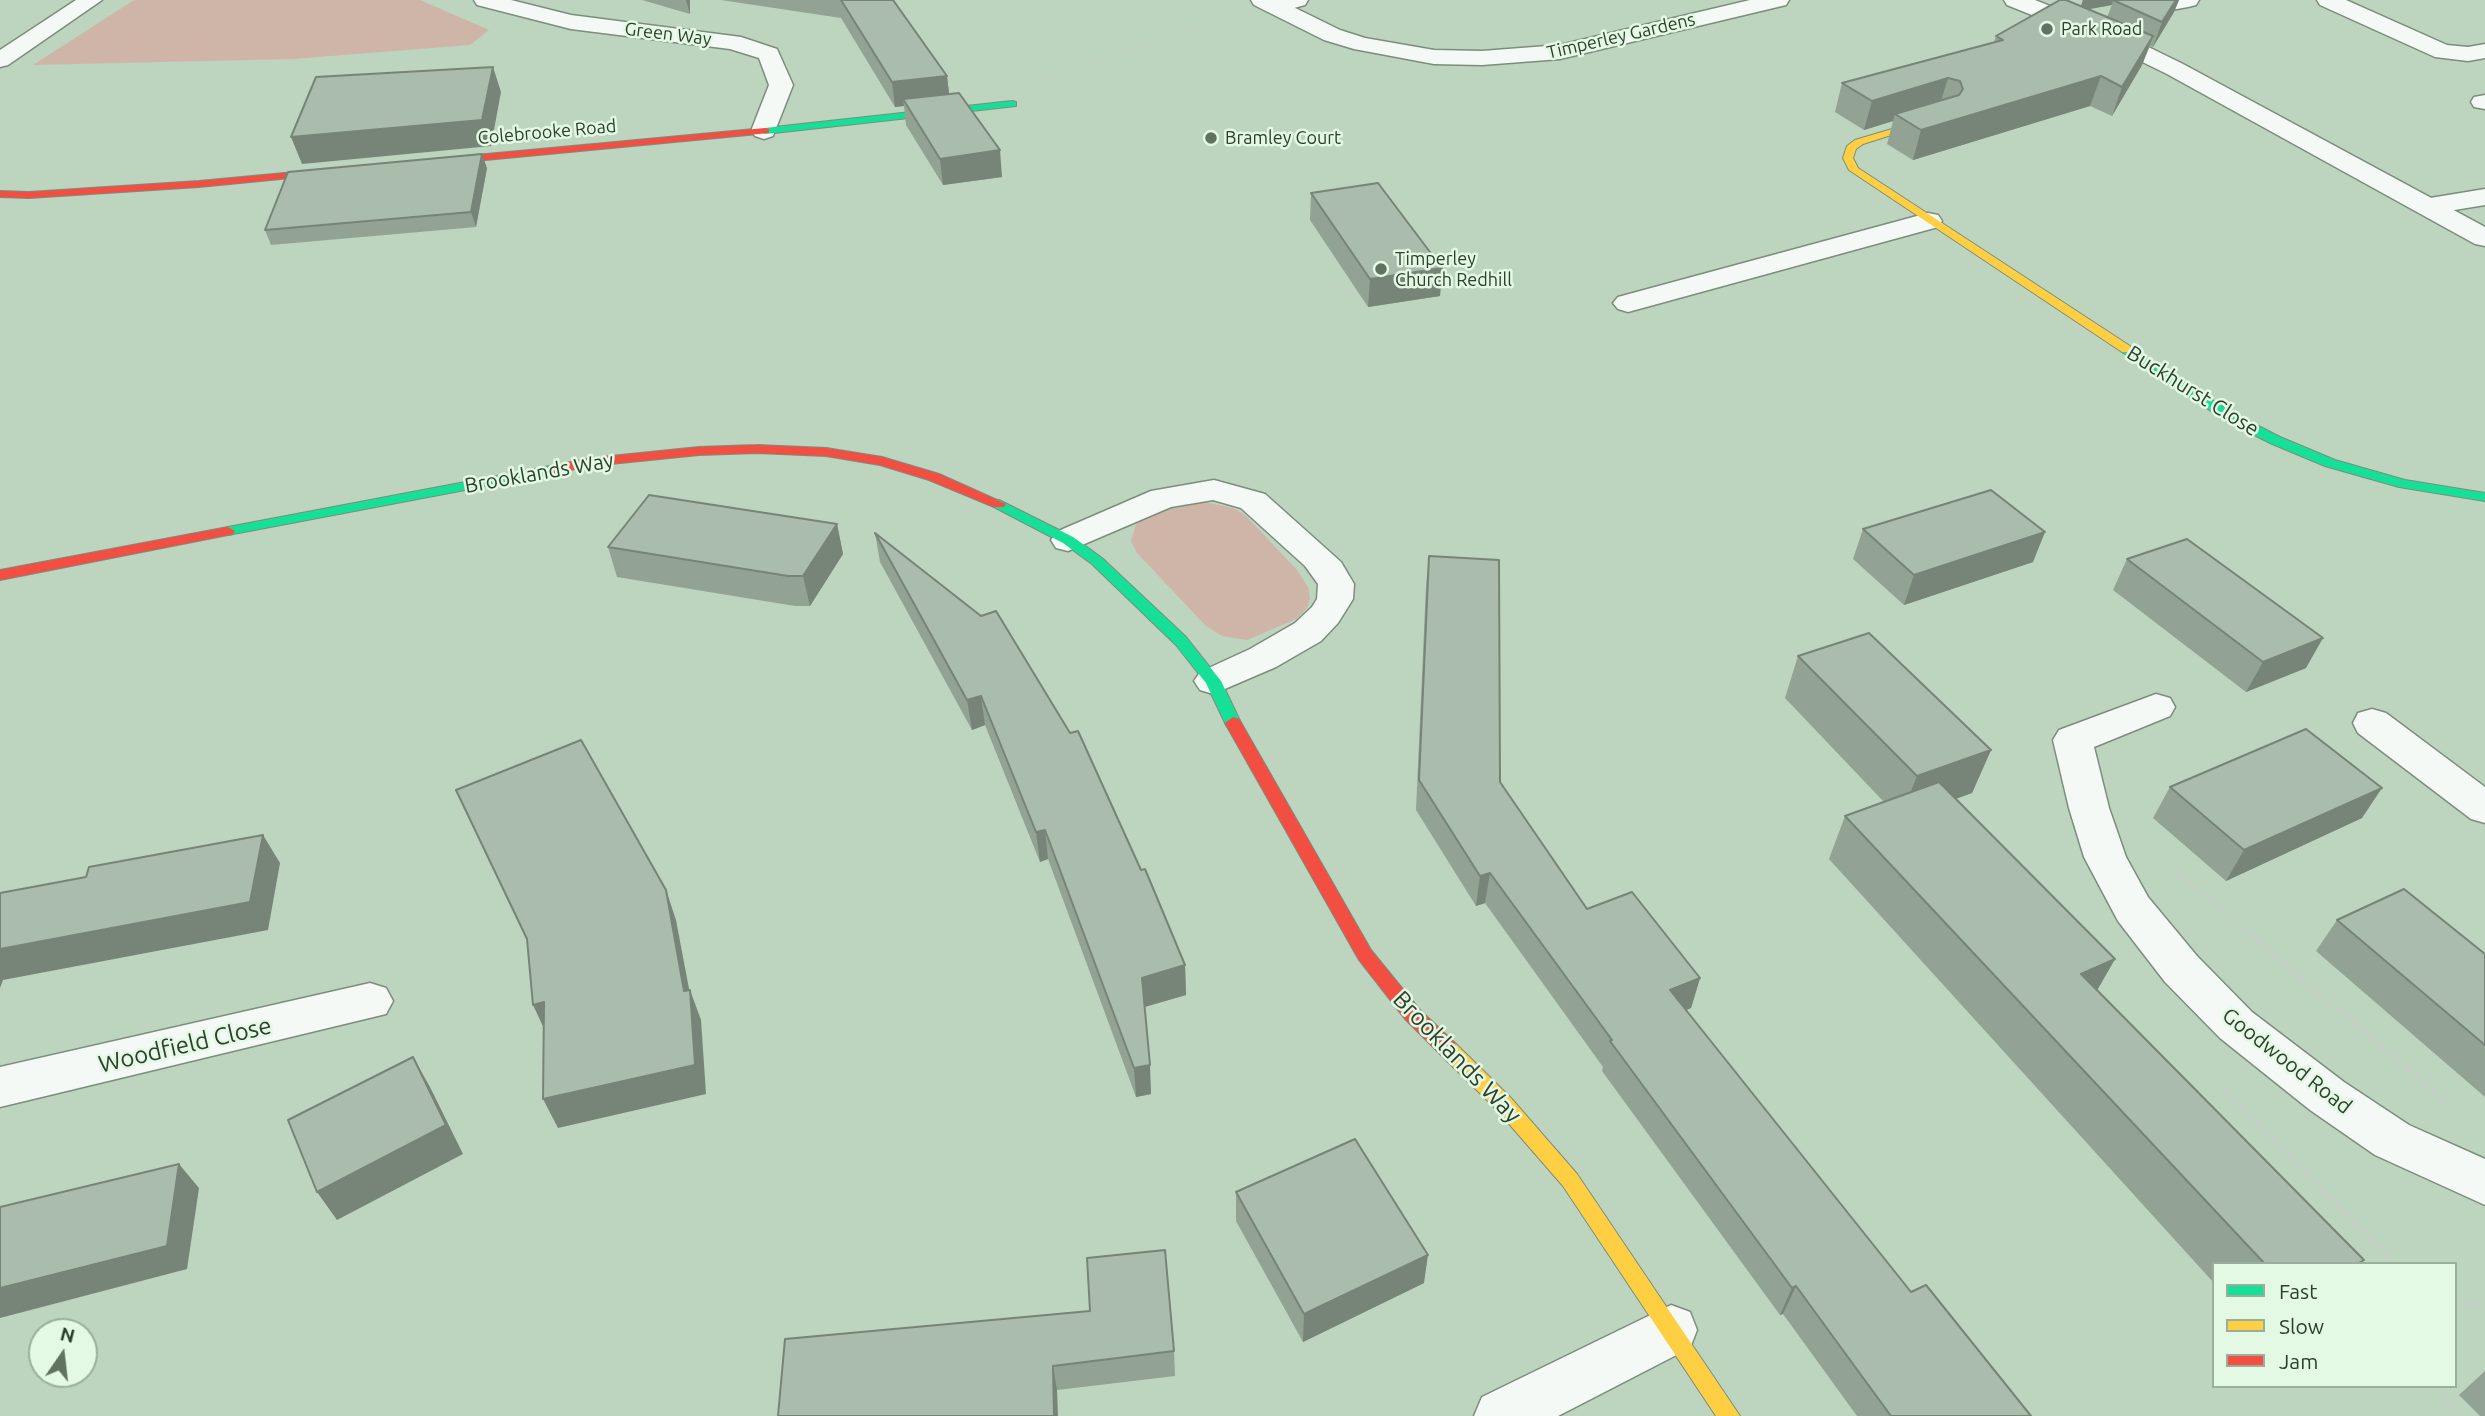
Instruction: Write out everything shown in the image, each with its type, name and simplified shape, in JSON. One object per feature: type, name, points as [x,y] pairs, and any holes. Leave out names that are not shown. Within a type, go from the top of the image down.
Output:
[{"type":"street","points":[[0,60],[91,0]]},
{"type":"street","name":"Green Way","points":[[485,0],[571,22],[733,42],[769,54],[781,85],[764,131]]},
{"type":"street","name":"Timperley Gardens","points":[[1276,2],[1332,35],[1362,44],[1434,57],[1482,58],[1560,52],[1778,0]]},
{"type":"street","points":[[2015,0],[2073,22],[2175,69],[2485,238]]},
{"type":"street","points":[[2073,22],[2188,0]]},
{"type":"street","points":[[2328,0],[2443,52],[2469,54],[2485,51]]},
{"type":"street","name":"Colebrooke Road","points":[[419,164],[1012,104]]},
{"type":"street","name":"Buckhurst Close","points":[[1940,117],[1859,142],[1851,148],[1848,158],[1854,170],[2228,416],[2275,440],[2330,463],[2404,484],[2485,497]]},
{"type":"street","points":[[0,194],[199,184],[350,170]]},
{"type":"street","points":[[2430,206],[2485,197]]},
{"type":"street","points":[[1628,303],[1928,221]]},
{"type":"street","name":"Brooklands Way","points":[[0,575],[591,462],[699,450],[826,452],[882,461],[934,477],[1001,505],[1068,540],[1133,593],[1181,641],[1213,681],[1237,731],[1365,955],[1412,1014],[1504,1104],[1570,1180],[1729,1416]]},
{"type":"street","points":[[1068,540],[1163,498],[1214,490],[1253,501],[1317,558],[1329,570],[1336,584],[1335,600],[1325,615],[1308,632],[1286,645],[1213,681]]},
{"type":"street","name":"Goodwood Road","points":[[2156,707],[2073,740],[2088,808],[2105,857],[2133,909],[2181,969],[2236,1025],[2328,1096],[2392,1140],[2485,1182]]},
{"type":"street","points":[[2372,723],[2485,808]]},
{"type":"street","name":"Woodfield Close","points":[[0,1087],[370,1001]]},
{"type":"street","points":[[1501,1416],[1671,1330]]},
{"type":"path","points":[[1012,104],[1009,84],[1033,83],[1066,74],[1276,2]]},
{"type":"path","points":[[1333,286],[1361,296]]},
{"type":"path","points":[[2169,866],[2453,1108]]},
{"type":"path","points":[[2457,1305],[2485,1301]]},
{"type":"path","points":[[2441,1388],[2458,1416]]},
{"type":"shaded area","points":[[134,0],[420,0],[489,30],[470,45],[293,59],[33,65]]},
{"type":"shaded area","points":[[1199,501],[1233,508],[1245,515],[1297,570],[1308,587],[1310,598],[1307,608],[1296,619],[1247,640],[1222,636],[1206,626],[1137,553],[1131,541],[1136,524],[1163,506]]},
{"type":"building","points":[[841,0],[893,0],[947,76],[892,82]]},
{"type":"building","points":[[2060,0],[2066,0],[2153,36],[2122,87],[2101,76],[1921,130],[1895,114],[1959,95],[1963,89],[1960,81],[1948,78],[1872,101],[1842,83],[2003,40],[1996,36]]},
{"type":"building","points":[[2113,0],[2176,0],[2162,22]]},
{"type":"building","points":[[493,67],[482,120],[291,137],[316,77]]},
{"type":"building","points":[[959,93],[1000,150],[940,159],[903,99]]},
{"type":"building","points":[[482,154],[471,212],[265,230],[288,172]]},
{"type":"building","points":[[1378,183],[1442,268],[1370,279],[1311,193]]},
{"type":"building","points":[[1991,490],[2045,532],[1914,575],[1863,529]]},
{"type":"building","points":[[649,495],[837,524],[803,576],[788,576],[608,547]]},
{"type":"building","points":[[875,533],[981,616],[996,611],[1070,733],[1078,731],[1141,870],[1145,869],[1185,965],[1142,978],[1150,1065],[1134,1068],[1045,830],[1036,832],[981,696],[967,700]]},
{"type":"building","points":[[2187,539],[2323,638],[2263,662],[2127,559]]},
{"type":"building","points":[[1429,556],[1499,560],[1500,782],[1587,909],[1632,892],[1700,978],[1670,990],[1911,1292],[1926,1285],[2031,1416],[1891,1416],[1796,1286],[1792,1288],[1490,873],[1480,876],[1419,780]]},
{"type":"building","points":[[1869,633],[1991,750],[1917,776],[1798,656]]},
{"type":"building","points":[[2306,729],[2382,788],[2244,850],[2170,787]]},
{"type":"building","points":[[581,740],[666,890],[684,991],[690,990],[695,1065],[543,1099],[544,1002],[533,1005],[527,939],[456,790]]},
{"type":"building","points":[[1939,782],[2115,959],[2081,974],[2364,1260],[2263,1262],[1845,816]]},
{"type":"building","points":[[263,835],[250,902],[0,949],[0,893],[86,877],[89,867]]},
{"type":"building","points":[[2404,889],[2485,954],[2485,1045],[2337,920]]},
{"type":"building","points":[[413,1057],[446,1125],[317,1192],[288,1120]]},
{"type":"building","points":[[1355,1139],[1428,1255],[1304,1314],[1236,1192]]},
{"type":"building","points":[[179,1164],[167,1246],[0,1288],[0,1207]]},
{"type":"building","points":[[1165,1250],[1174,1351],[1053,1366],[1054,1416],[778,1416],[785,1339],[1090,1311],[1087,1258]]},
{"type":"traffic: fast","points":[[765,131],[1012,104]]},
{"type":"traffic: fast","points":[[2126,349],[2228,416],[2275,440],[2330,463],[2404,484],[2485,497]]},
{"type":"traffic: fast","points":[[228,531],[555,469]]},
{"type":"traffic: fast","points":[[999,504],[1068,540],[1097,561],[1181,641],[1213,681],[1233,723]]},
{"type":"traffic: slow","points":[[1940,118],[1859,142],[1851,148],[1848,158],[1854,170],[2126,349]]},
{"type":"traffic: slow","points":[[1448,1049],[1504,1104],[1570,1180],[1729,1416]]},
{"type":"traffic: jam","points":[[433,162],[765,131]]},
{"type":"traffic: jam","points":[[0,194],[29,195],[199,184],[338,171]]},
{"type":"traffic: jam","points":[[555,469],[591,462],[699,451],[757,449],[826,452],[882,461],[934,477],[999,504]]},
{"type":"traffic: jam","points":[[0,575],[228,531]]},
{"type":"traffic: jam","points":[[1233,723],[1365,955],[1412,1014],[1448,1049]]},
{"type":"place","name":"Park Road","points":[[2047,29]]},
{"type":"place","name":"Bramley Court","points":[[1211,138]]},
{"type":"place","name":"Timperley Church Redhill","points":[[1381,269]]}]
